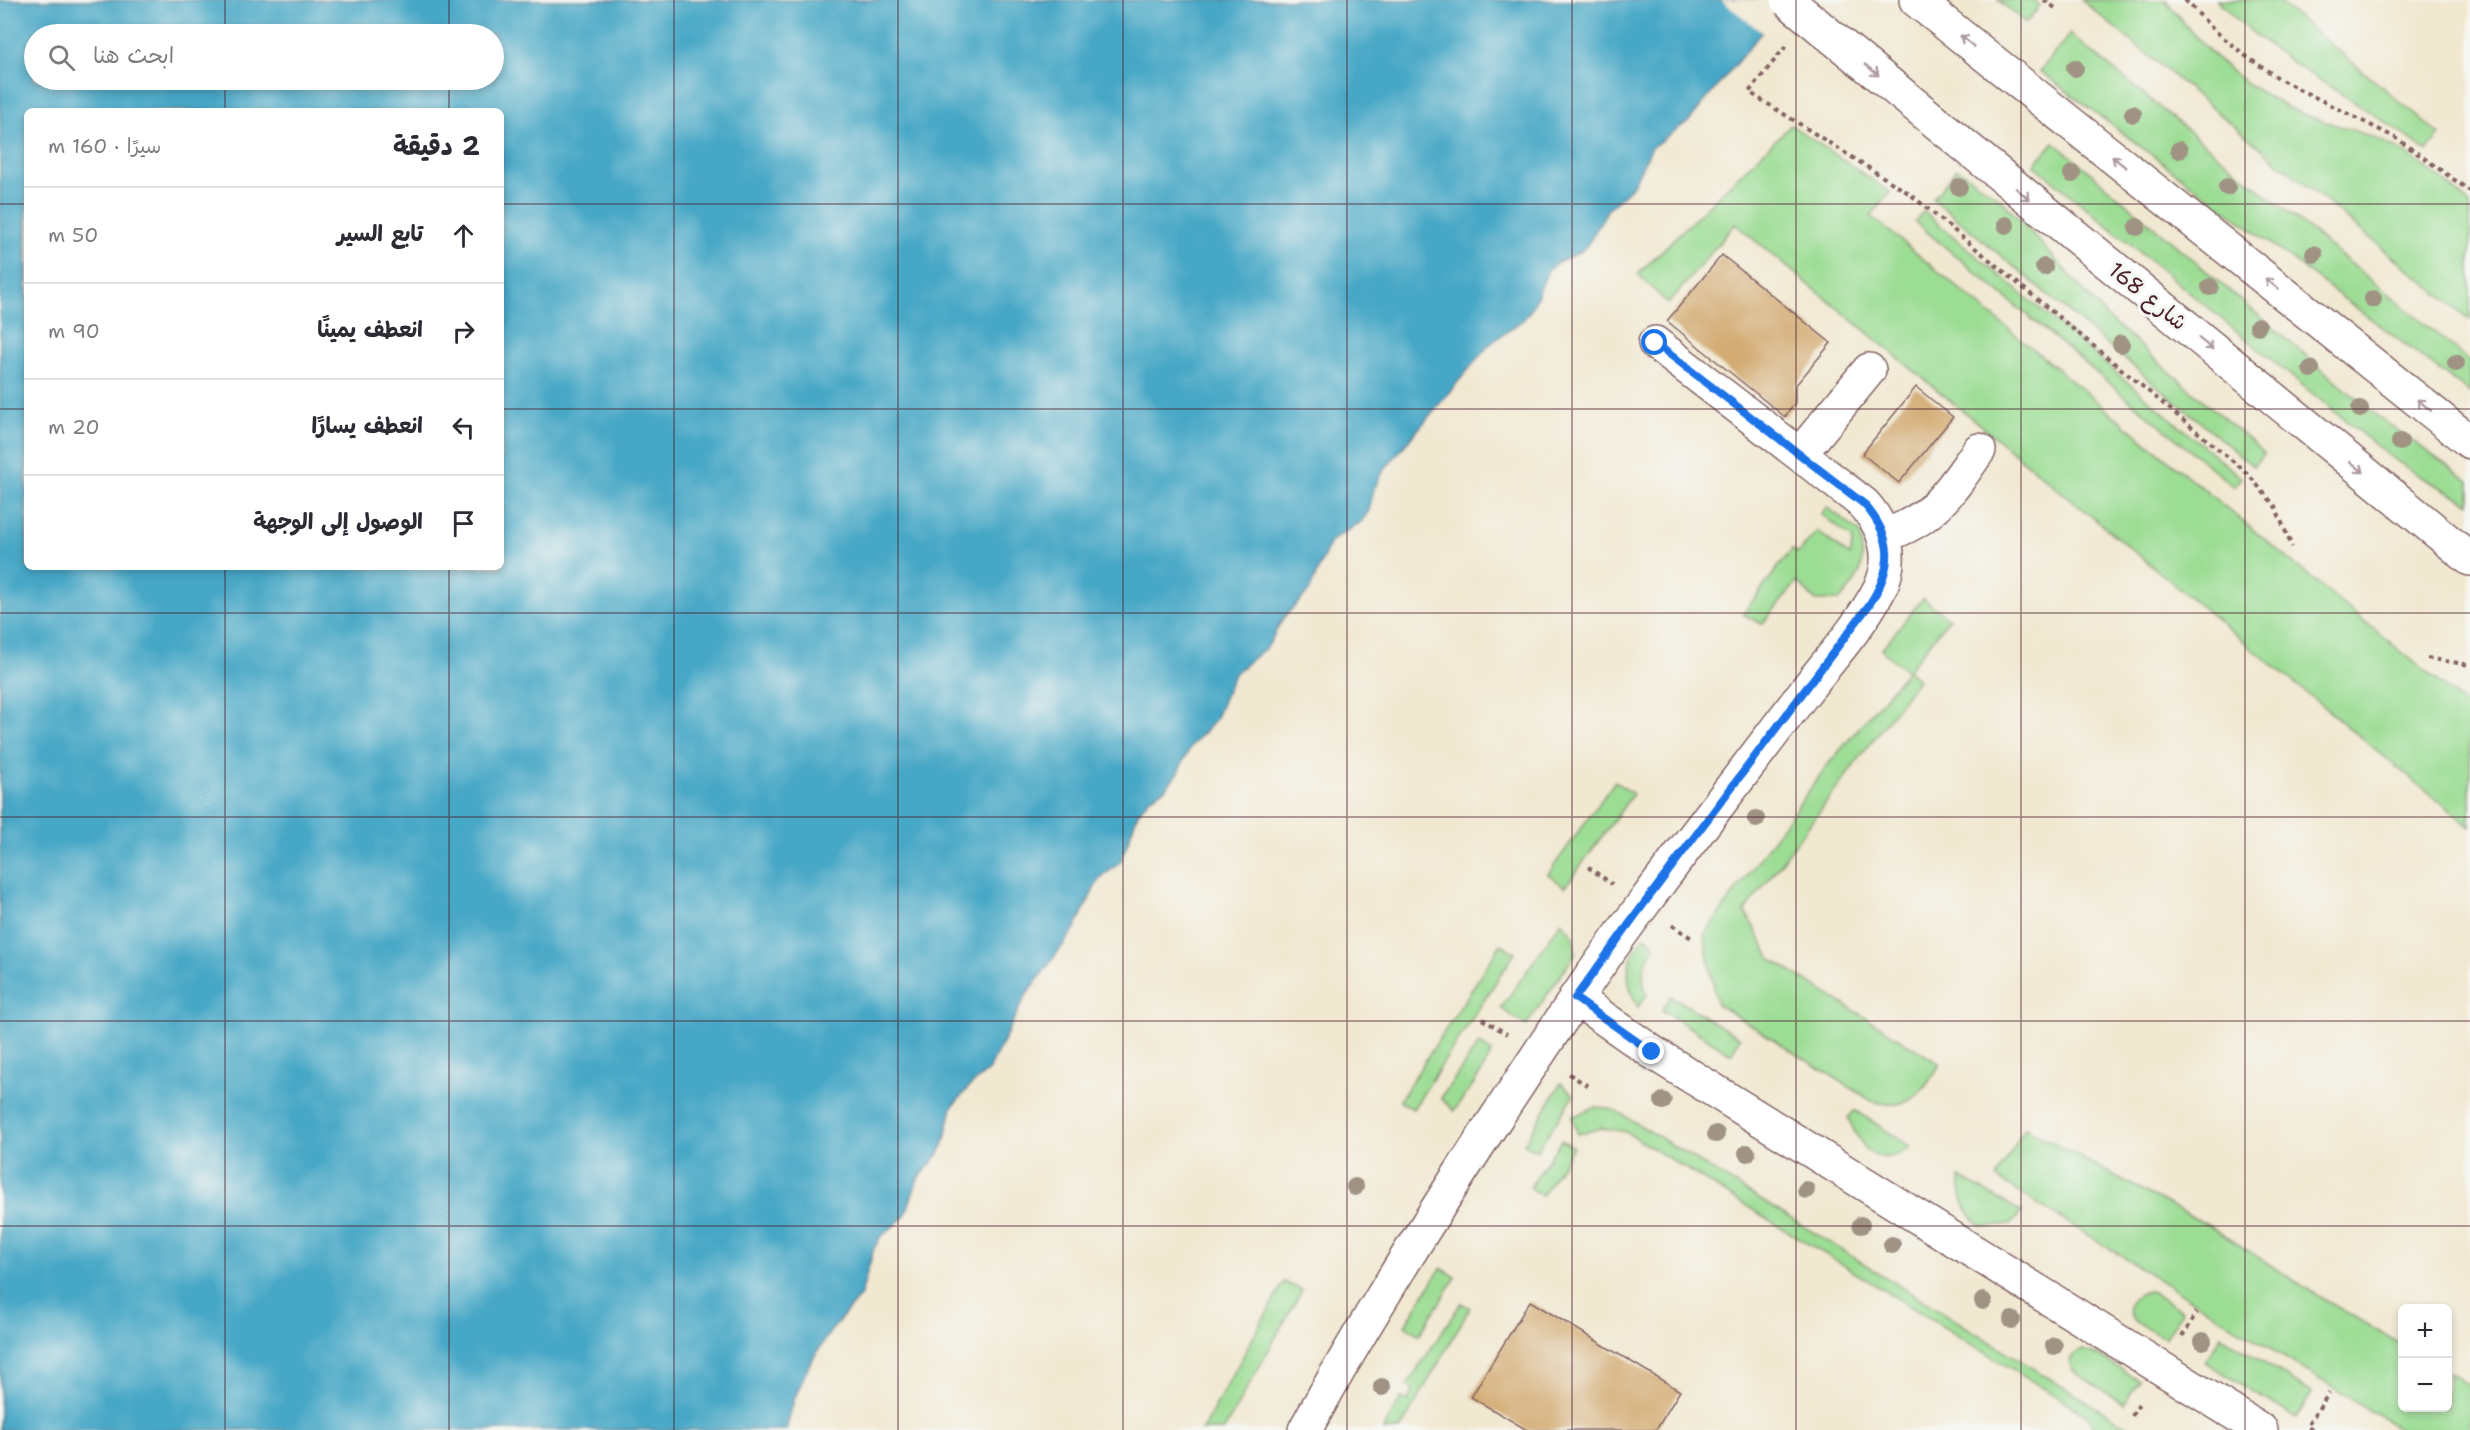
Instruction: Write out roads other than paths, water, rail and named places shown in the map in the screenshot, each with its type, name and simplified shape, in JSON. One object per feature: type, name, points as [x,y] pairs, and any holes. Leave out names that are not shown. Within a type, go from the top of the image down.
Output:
[{"type":"street","name":"شارع 168","points":[[1787,0],[2470,560]]},
{"type":"street","points":[[1916,0],[2470,442]]},
{"type":"street","points":[[1305,1430],[1440,1203],[1575,998],[1869,605],[1886,572],[1888,553],[1885,535],[1877,518],[1864,504],[1655,343]]},
{"type":"street","points":[[1800,454],[1869,370]]},
{"type":"street","points":[[1885,535],[1918,522],[1934,510],[1979,450]]},
{"type":"street","points":[[1575,998],[1662,1058],[2242,1425]]},
{"type":"water","points":[[0,0],[1788,0],[1689,121],[1652,147],[1632,187],[1608,209],[1588,244],[1580,252],[1558,262],[1548,270],[1533,307],[1524,319],[1489,345],[1384,470],[1374,489],[1369,511],[1361,522],[1330,542],[1309,592],[1284,617],[1268,646],[1234,674],[1215,720],[1191,746],[1177,774],[1166,788],[1150,798],[1138,813],[1121,861],[1098,881],[1074,930],[1025,997],[989,1070],[969,1087],[952,1107],[944,1144],[918,1179],[905,1216],[880,1238],[874,1248],[861,1295],[830,1332],[809,1365],[794,1400],[786,1430],[0,1430]]}]
